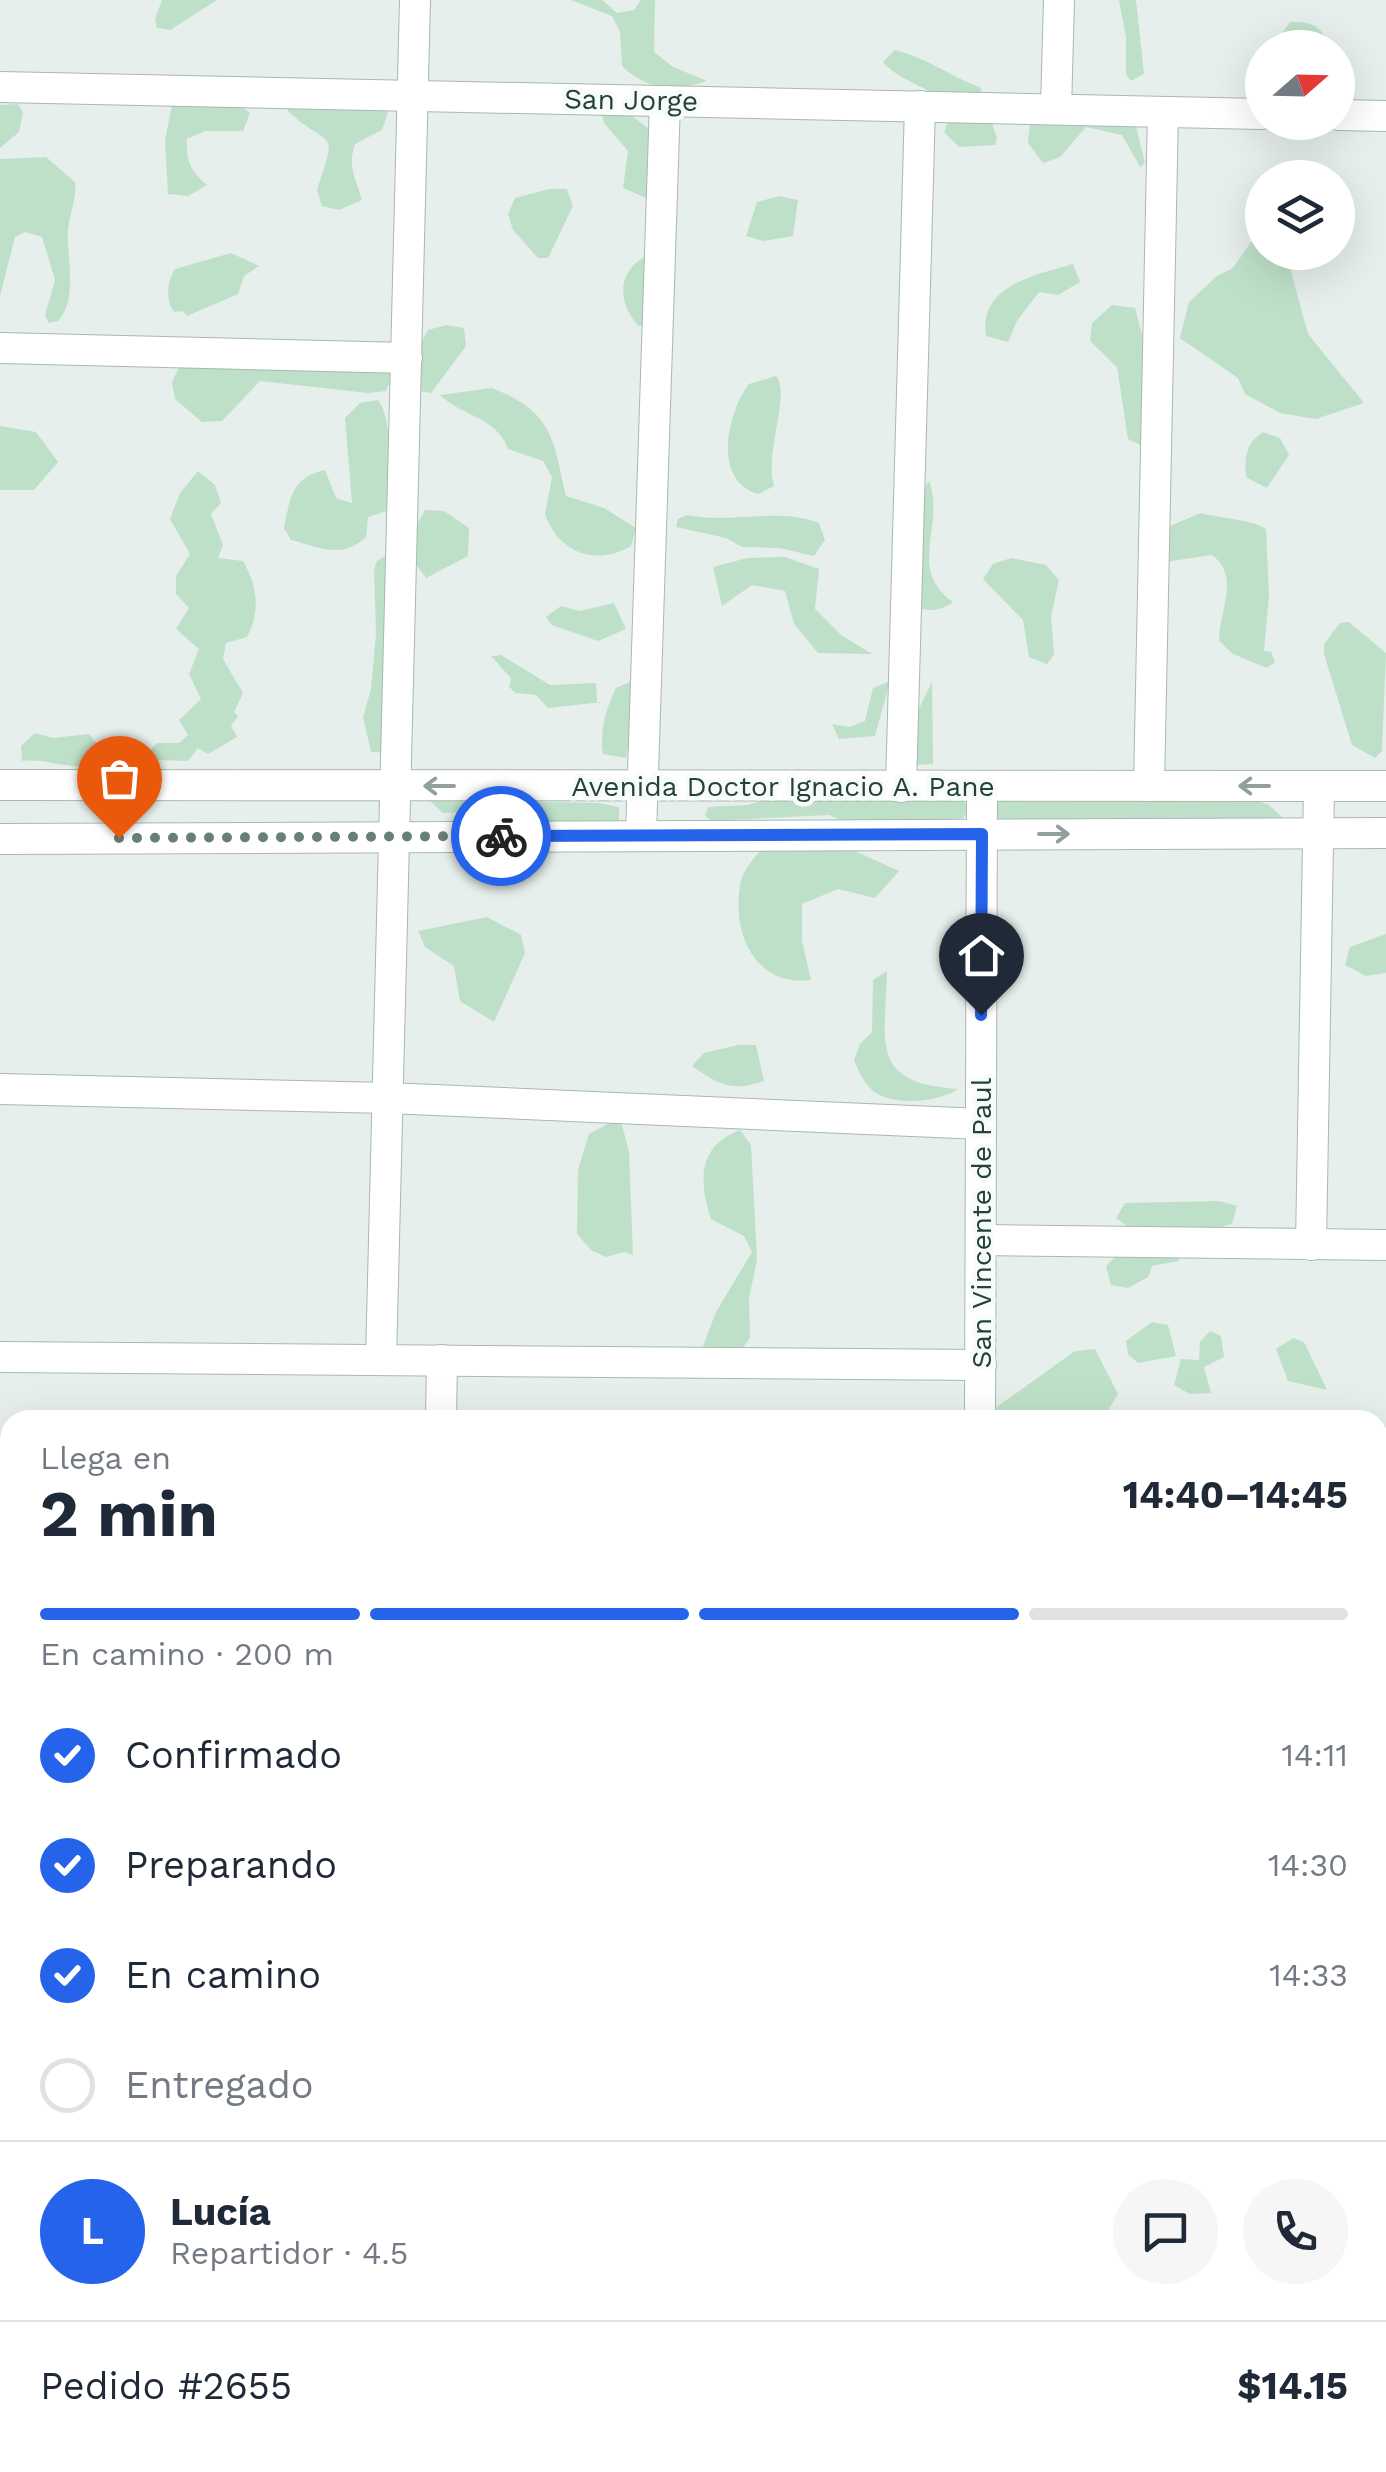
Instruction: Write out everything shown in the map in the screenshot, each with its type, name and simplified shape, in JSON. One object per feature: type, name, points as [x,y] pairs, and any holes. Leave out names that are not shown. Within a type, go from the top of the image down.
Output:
[{"type":"street","points":[[381,1360],[415,0]]},
{"type":"street","points":[[1056,110],[1058,0]]},
{"type":"street","name":"San Jorge","points":[[0,87],[1245,114]]},
{"type":"street","points":[[641,834],[665,101]]},
{"type":"street","points":[[901,786],[920,106]]},
{"type":"street","points":[[1149,786],[1163,112]]},
{"type":"street","points":[[1355,116],[1386,116]]},
{"type":"street","points":[[0,348],[407,358]]},
{"type":"street","name":"Avenida Doctor Ignacio A. Pane","points":[[0,784],[1386,786]]},
{"type":"street","name":"San Vincente de Paul","points":[[980,1410],[982,786]]},
{"type":"street","points":[[1311,1245],[1320,786]]},
{"type":"street","name":"Avenida Doctor Ignacio A. Pane","points":[[0,839],[1386,833]]},
{"type":"street","points":[[0,1089],[388,1098],[981,1124]]},
{"type":"street","points":[[981,1240],[1386,1245]]},
{"type":"street","points":[[0,1356],[980,1364]]},
{"type":"street","points":[[441,1410],[442,1360]]},
{"type":"green space","points":[[162,0],[217,0],[170,30],[157,28],[155,19]]},
{"type":"green space","points":[[571,0],[602,0],[617,13],[634,10],[641,0],[655,0],[654,52],[673,67],[707,81],[662,87],[641,80],[622,66],[620,32],[612,16]]},
{"type":"green space","points":[[1119,0],[1136,0],[1144,74],[1131,81],[1126,74],[1126,37]]},
{"type":"green space","points":[[1290,22],[1319,30],[1284,30]]},
{"type":"green space","points":[[895,50],[980,87],[997,138],[995,145],[959,147],[944,132],[950,115],[937,97],[883,62]]},
{"type":"green space","points":[[235,101],[250,113],[243,131],[205,131],[187,139],[190,165],[207,185],[188,196],[168,194],[165,140],[172,105]]},
{"type":"green space","points":[[287,101],[380,106],[388,113],[382,130],[355,144],[352,166],[362,200],[339,210],[322,206],[317,190],[329,146],[288,111]]},
{"type":"green space","points":[[18,104],[23,113],[19,132],[0,148],[0,105]]},
{"type":"green space","points":[[628,113],[652,131],[654,158],[646,198],[623,188],[628,151],[604,123],[602,114]]},
{"type":"green space","points":[[1135,122],[1145,163],[1140,167],[1122,135],[1086,127],[1060,157],[1043,163],[1028,143],[1030,123]]},
{"type":"green space","points":[[46,157],[75,182],[68,229],[68,301],[58,321],[49,323],[45,315],[55,280],[42,237],[25,232],[15,237],[0,296],[0,159]]},
{"type":"green space","points":[[549,189],[567,189],[573,206],[548,258],[538,258],[513,230],[508,214],[515,198]]},
{"type":"green space","points":[[779,196],[798,200],[793,236],[763,241],[746,236],[757,202]]},
{"type":"green space","points":[[1245,251],[1245,270],[1291,270],[1308,334],[1364,403],[1316,419],[1280,413],[1245,394],[1238,378],[1180,338],[1189,302],[1217,276],[1233,268]]},
{"type":"green space","points":[[231,253],[259,266],[244,276],[238,294],[187,316],[183,311],[174,312],[168,290],[175,269]]},
{"type":"green space","points":[[651,254],[652,326],[638,326],[626,306],[624,286],[632,268]]},
{"type":"green space","points":[[1073,264],[1080,282],[1058,295],[1039,292],[1017,321],[1008,342],[986,336],[986,319],[1000,294],[1027,278]]},
{"type":"green space","points":[[1112,305],[1135,308],[1146,349],[1147,449],[1140,455],[1145,447],[1128,439],[1117,367],[1090,341],[1092,323]]},
{"type":"green space","points":[[446,325],[464,328],[466,346],[431,393],[414,390],[419,347],[428,330]]},
{"type":"green space","points":[[347,342],[393,374],[386,391],[368,393],[260,381],[222,421],[202,422],[175,399],[172,382],[180,365],[235,348]]},
{"type":"green space","points":[[776,376],[781,396],[772,458],[774,486],[758,494],[743,486],[734,475],[729,460],[730,427],[749,384]]},
{"type":"green space","points":[[492,388],[539,417],[553,443],[566,496],[604,508],[636,528],[631,546],[591,555],[568,546],[545,514],[552,477],[543,461],[508,449],[496,430],[440,395]]},
{"type":"green space","points":[[378,400],[386,420],[393,509],[368,517],[366,537],[348,548],[330,550],[291,540],[284,528],[288,507],[294,490],[314,473],[325,470],[336,498],[352,503],[345,418],[360,403]]},
{"type":"green space","points":[[0,426],[36,432],[58,462],[34,490],[0,490]]},
{"type":"green space","points":[[1263,432],[1280,438],[1289,455],[1267,488],[1247,478],[1246,471],[1249,446]]},
{"type":"green space","points":[[198,471],[215,485],[221,503],[211,514],[223,545],[218,558],[243,561],[252,579],[256,608],[247,637],[226,643],[223,659],[243,693],[234,712],[238,716],[231,726],[237,737],[208,754],[198,748],[188,761],[156,760],[149,752],[157,743],[179,743],[188,735],[179,720],[201,699],[189,674],[199,649],[176,629],[189,608],[176,594],[176,576],[190,554],[170,519],[180,493]]},
{"type":"green space","points":[[929,481],[933,514],[929,561],[939,589],[953,602],[930,610],[906,603],[919,497]]},
{"type":"green space","points":[[425,510],[444,511],[469,528],[468,556],[426,578],[415,563],[416,527]]},
{"type":"green space","points":[[1201,513],[1266,529],[1269,596],[1264,651],[1271,652],[1275,662],[1267,668],[1233,654],[1219,641],[1227,584],[1221,564],[1212,555],[1165,562],[1161,538],[1172,525]]},
{"type":"green space","points":[[687,515],[804,518],[819,523],[825,540],[814,556],[779,548],[742,547],[726,538],[676,527],[678,519]]},
{"type":"green space","points":[[392,552],[390,753],[371,752],[363,717],[371,689],[376,634],[374,570],[377,561]]},
{"type":"green space","points":[[785,557],[819,569],[815,609],[841,635],[872,654],[818,653],[794,624],[785,591],[752,585],[722,606],[713,567],[747,558]]},
{"type":"green space","points":[[1011,558],[1046,565],[1059,580],[1051,616],[1054,655],[1047,664],[1029,657],[1023,620],[983,579],[993,564]]},
{"type":"green space","points":[[614,603],[626,629],[598,641],[552,625],[546,617],[561,606],[579,611]]},
{"type":"green space","points":[[1349,622],[1386,653],[1382,751],[1375,758],[1352,745],[1324,654],[1324,644],[1340,623]]},
{"type":"green space","points":[[501,655],[550,685],[596,683],[597,702],[603,702],[548,708],[536,695],[516,693],[509,687],[511,678],[491,656]]},
{"type":"green space","points":[[632,681],[633,718],[626,758],[603,754],[609,704],[616,688]]},
{"type":"green space","points":[[890,681],[875,736],[839,739],[832,724],[849,727],[865,721],[873,688]]},
{"type":"green space","points":[[932,682],[933,764],[916,765],[908,731]]},
{"type":"green space","points":[[35,733],[53,738],[89,734],[104,753],[102,763],[83,766],[22,761],[21,746]]},
{"type":"green space","points":[[940,792],[965,802],[968,811],[963,818],[857,827],[829,815],[729,820],[719,826],[705,816],[708,807],[748,805],[785,793]]},
{"type":"green space","points":[[999,797],[1249,798],[1269,805],[1283,818],[1245,828],[1017,825],[991,815]]},
{"type":"green space","points":[[429,800],[599,803],[619,807],[619,825],[583,834],[497,809],[443,813]]},
{"type":"green space","points":[[831,840],[899,871],[875,898],[838,889],[802,904],[802,941],[811,980],[774,975],[750,952],[743,936],[739,919],[742,877],[763,847]]},
{"type":"green space","points":[[487,917],[521,935],[525,953],[494,1022],[460,1001],[454,966],[425,947],[418,931]]},
{"type":"green space","points":[[1386,934],[1386,973],[1366,976],[1345,965],[1350,947]]},
{"type":"green space","points":[[887,971],[888,1054],[908,1078],[958,1089],[949,1094],[914,1101],[889,1099],[871,1089],[863,1079],[854,1060],[860,1044],[872,1032],[873,980]]},
{"type":"green space","points":[[756,1045],[764,1081],[726,1085],[692,1066],[704,1053]]},
{"type":"green space","points":[[613,1121],[622,1125],[629,1152],[633,1255],[624,1252],[606,1257],[591,1250],[577,1234],[578,1170],[589,1134]]},
{"type":"green space","points":[[740,1130],[751,1145],[757,1260],[749,1298],[750,1338],[741,1350],[723,1352],[703,1346],[716,1312],[752,1252],[744,1236],[711,1219],[704,1179],[709,1155],[716,1145]]},
{"type":"green space","points":[[1219,1201],[1237,1206],[1232,1224],[1136,1232],[1116,1218],[1125,1203]]},
{"type":"green space","points":[[1172,1237],[1179,1261],[1152,1266],[1148,1277],[1128,1288],[1111,1285],[1106,1266],[1116,1256]]},
{"type":"green space","points":[[1152,1322],[1168,1325],[1176,1356],[1138,1363],[1128,1354],[1126,1341]]},
{"type":"green space","points":[[1210,1331],[1221,1336],[1224,1357],[1204,1367],[1211,1393],[1190,1394],[1174,1385],[1181,1359],[1199,1360],[1200,1342]]},
{"type":"green space","points":[[1293,1338],[1304,1342],[1327,1390],[1288,1381],[1276,1349]]},
{"type":"green space","points":[[1095,1349],[1118,1394],[1108,1410],[992,1410],[1075,1351]]},
{"type":"way so far","points":[[119,838],[501,836]]},
{"type":"route","points":[[501,836],[982,834],[981,1015]]}]
